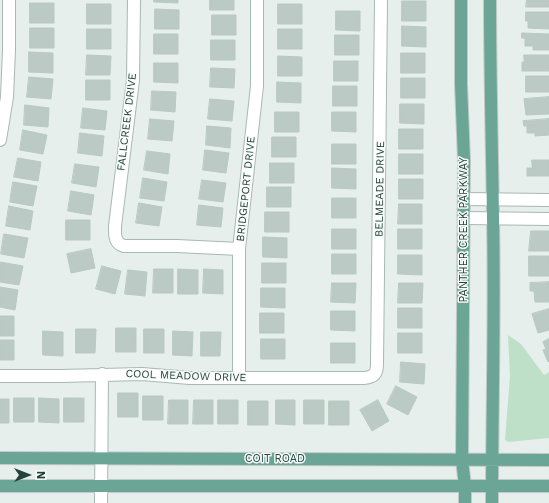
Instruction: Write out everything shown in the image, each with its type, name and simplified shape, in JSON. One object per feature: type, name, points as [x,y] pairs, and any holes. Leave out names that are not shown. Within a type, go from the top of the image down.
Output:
[{"type":"main road","name":"PANTHER CREEK PARKWAY","points":[[461,0],[461,76],[464,146],[462,460],[466,486],[465,503]]},
{"type":"main road","points":[[490,0],[490,92],[493,199],[492,503]]},
{"type":"main road","name":"COIT ROAD","points":[[0,458],[549,460]]},
{"type":"main road","points":[[0,486],[549,486]]},
{"type":"street","points":[[0,140],[7,97],[9,0]]},
{"type":"street","name":"FALLCREEK DRIVE","points":[[134,0],[133,80],[115,226],[117,243],[124,246],[177,246],[239,249]]},
{"type":"street","name":"BRIDGEPORT DRIVE","points":[[239,378],[239,249],[257,86],[257,0]]},
{"type":"street","name":"BELMEADE DRIVE","points":[[373,376],[377,371],[378,364],[381,0]]},
{"type":"street","points":[[464,199],[549,200]]},
{"type":"street","points":[[464,218],[549,219]]},
{"type":"street","points":[[101,503],[102,374]]},
{"type":"street","name":"COOL MEADOW DRIVE","points":[[0,376],[142,374],[190,378],[364,378],[373,376]]},
{"type":"green space","points":[[508,335],[521,344],[544,375],[549,372],[549,438],[508,442],[505,440],[510,376]]},
{"type":"building","points":[[154,0],[178,0],[178,3],[154,2]]},
{"type":"building","points":[[210,0],[234,0],[234,10],[210,10]]},
{"type":"building","points":[[527,0],[549,0],[549,7],[526,7]]},
{"type":"building","points":[[402,1],[426,1],[426,21],[402,21]]},
{"type":"building","points":[[30,3],[54,3],[54,23],[30,23]]},
{"type":"building","points":[[87,4],[111,4],[111,24],[87,24]]},
{"type":"building","points":[[278,4],[302,4],[302,24],[278,24]]},
{"type":"building","points":[[155,9],[179,10],[179,29],[155,29]]},
{"type":"building","points":[[336,11],[360,11],[360,31],[336,30]]},
{"type":"building","points":[[526,12],[549,12],[549,29],[528,28]]},
{"type":"building","points":[[212,15],[236,15],[236,35],[212,35]]},
{"type":"building","points":[[402,26],[426,27],[426,47],[402,46]]},
{"type":"building","points":[[30,28],[54,28],[54,48],[30,48]]},
{"type":"building","points":[[87,29],[111,29],[111,49],[87,49]]},
{"type":"building","points":[[278,29],[302,29],[302,49],[278,49]]},
{"type":"building","points":[[522,33],[549,34],[549,50],[533,50],[533,46],[525,46],[525,38],[522,38]]},
{"type":"building","points":[[154,34],[178,34],[178,54],[154,54]]},
{"type":"building","points":[[335,35],[359,35],[359,55],[335,55]]},
{"type":"building","points":[[211,40],[235,40],[235,60],[211,60]]},
{"type":"building","points":[[29,52],[53,53],[53,73],[29,72]]},
{"type":"building","points":[[401,53],[425,53],[425,73],[401,73]]},
{"type":"building","points":[[87,55],[111,56],[110,75],[86,75]]},
{"type":"building","points":[[524,55],[549,55],[549,71],[522,71]]},
{"type":"building","points":[[278,56],[302,57],[302,76],[278,76]]},
{"type":"building","points":[[334,61],[358,61],[358,81],[334,81]]},
{"type":"building","points":[[154,63],[178,63],[178,83],[154,82]]},
{"type":"building","points":[[211,68],[235,69],[234,88],[210,87]]},
{"type":"building","points":[[526,76],[549,76],[549,92],[526,92]]},
{"type":"building","points":[[29,77],[53,79],[51,99],[27,97]]},
{"type":"building","points":[[401,78],[425,78],[425,98],[401,98]]},
{"type":"building","points":[[86,80],[110,80],[110,100],[86,100]]},
{"type":"building","points":[[277,82],[301,83],[301,103],[277,102]]},
{"type":"building","points":[[333,86],[357,86],[357,106],[333,106]]},
{"type":"building","points":[[152,91],[176,92],[175,112],[151,110]]},
{"type":"building","points":[[549,97],[549,114],[526,115],[524,99]]},
{"type":"building","points":[[210,99],[234,101],[232,121],[208,119]]},
{"type":"building","points":[[400,104],[424,104],[424,124],[400,123]]},
{"type":"building","points":[[25,105],[49,108],[48,127],[24,125]]},
{"type":"building","points":[[83,108],[107,111],[105,130],[81,128]]},
{"type":"building","points":[[275,112],[299,112],[299,132],[275,132]]},
{"type":"building","points":[[332,112],[356,112],[356,132],[332,131]]},
{"type":"building","points":[[150,119],[174,121],[172,141],[148,139]]},
{"type":"building","points":[[549,119],[549,135],[535,136],[535,133],[527,133],[527,126],[524,126],[523,121]]},
{"type":"building","points":[[207,126],[231,128],[230,148],[206,145]]},
{"type":"building","points":[[399,129],[423,129],[423,149],[399,149]]},
{"type":"building","points":[[23,130],[47,135],[43,154],[20,150]]},
{"type":"building","points":[[80,133],[104,136],[102,156],[78,153]]},
{"type":"building","points":[[272,137],[296,137],[296,157],[272,157]]},
{"type":"building","points":[[332,144],[356,144],[356,164],[332,164]]},
{"type":"building","points":[[205,150],[229,153],[226,173],[203,170]]},
{"type":"building","points":[[147,151],[170,154],[168,174],[144,170]]},
{"type":"building","points":[[399,154],[423,154],[423,174],[399,174]]},
{"type":"building","points":[[18,158],[41,162],[38,181],[14,177]]},
{"type":"building","points":[[532,160],[549,160],[549,176],[527,176],[527,168],[532,168]]},
{"type":"building","points":[[270,163],[294,163],[294,183],[270,183]]},
{"type":"building","points":[[75,164],[99,167],[96,187],[72,183]]},
{"type":"building","points":[[332,168],[356,169],[356,189],[332,188]]},
{"type":"building","points":[[143,178],[167,182],[164,201],[140,198]]},
{"type":"building","points":[[399,179],[423,179],[423,199],[399,199]]},
{"type":"building","points":[[202,180],[226,183],[223,202],[199,199]]},
{"type":"building","points":[[13,182],[37,186],[33,206],[10,202]]},
{"type":"building","points":[[267,187],[291,187],[291,207],[267,207]]},
{"type":"building","points":[[71,191],[94,195],[91,215],[68,211]]},
{"type":"building","points":[[332,198],[356,198],[356,218],[332,218]]},
{"type":"building","points":[[139,203],[162,207],[159,226],[136,223]]},
{"type":"building","points":[[399,204],[422,204],[422,224],[398,224]]},
{"type":"building","points":[[199,205],[223,208],[221,227],[197,225]]},
{"type":"building","points":[[9,206],[33,211],[30,230],[6,226]]},
{"type":"building","points":[[265,212],[289,212],[289,232],[265,232]]},
{"type":"building","points":[[66,220],[90,220],[90,240],[66,240]]},
{"type":"building","points":[[332,229],[356,229],[356,249],[332,249]]},
{"type":"building","points":[[398,229],[422,229],[422,249],[398,249]]},
{"type":"building","points":[[531,231],[549,231],[549,251],[529,251]]},
{"type":"building","points":[[4,234],[28,238],[24,258],[1,254]]},
{"type":"building","points":[[263,237],[287,238],[287,258],[263,257]]},
{"type":"building","points":[[91,249],[95,268],[71,273],[67,254]]},
{"type":"building","points":[[332,254],[356,254],[356,274],[332,274]]},
{"type":"building","points":[[398,255],[422,255],[422,275],[398,274]]},
{"type":"building","points":[[529,256],[549,256],[549,276],[529,276]]},
{"type":"building","points":[[0,262],[23,266],[19,285],[0,282]]},
{"type":"building","points":[[262,263],[286,263],[286,283],[262,283]]},
{"type":"building","points":[[102,266],[121,271],[115,294],[96,289]]},
{"type":"building","points":[[154,269],[173,269],[173,293],[153,293]]},
{"type":"building","points":[[178,269],[198,270],[198,294],[178,294]]},
{"type":"building","points":[[204,269],[223,270],[223,294],[203,293]]},
{"type":"building","points":[[128,270],[147,272],[145,296],[125,294]]},
{"type":"building","points":[[549,282],[549,302],[535,302],[534,291],[530,291],[530,283]]},
{"type":"building","points":[[332,283],[356,283],[355,303],[331,302]]},
{"type":"building","points":[[399,283],[423,283],[422,303],[398,303]]},
{"type":"building","points":[[0,287],[18,290],[15,310],[0,307]]},
{"type":"building","points":[[261,288],[285,288],[285,308],[261,307]]},
{"type":"building","points":[[398,308],[422,308],[422,328],[398,328]]},
{"type":"building","points":[[549,309],[549,330],[538,333],[532,314]]},
{"type":"building","points":[[331,311],[355,311],[355,331],[331,330]]},
{"type":"building","points":[[260,313],[284,313],[284,333],[260,333]]},
{"type":"building","points":[[0,316],[14,316],[14,336],[0,336]]},
{"type":"building","points":[[116,328],[136,328],[136,352],[116,352]]},
{"type":"building","points":[[76,329],[96,329],[95,353],[76,353]]},
{"type":"building","points":[[144,329],[164,329],[164,353],[144,353]]},
{"type":"building","points":[[43,331],[63,332],[63,356],[43,355]]},
{"type":"building","points":[[173,331],[193,332],[192,356],[173,355]]},
{"type":"building","points":[[201,332],[221,332],[220,356],[201,356]]},
{"type":"building","points":[[398,333],[422,333],[422,353],[398,353]]},
{"type":"building","points":[[261,339],[285,339],[285,359],[261,359]]},
{"type":"building","points":[[549,339],[548,362],[543,350],[546,349],[543,342]]},
{"type":"building","points":[[0,340],[14,340],[14,360],[0,360]]},
{"type":"building","points":[[331,343],[355,343],[355,363],[331,363]]},
{"type":"building","points":[[401,362],[425,364],[424,384],[400,382]]},
{"type":"building","points":[[396,386],[417,397],[408,415],[387,404]]},
{"type":"building","points":[[118,393],[138,393],[138,417],[118,417]]},
{"type":"building","points":[[143,396],[163,396],[163,420],[143,420]]},
{"type":"building","points":[[14,398],[34,398],[34,422],[14,422]]},
{"type":"building","points":[[39,398],[59,399],[59,423],[39,422]]},
{"type":"building","points":[[64,398],[84,398],[84,422],[64,422]]},
{"type":"building","points":[[0,399],[9,399],[9,423],[0,423]]},
{"type":"building","points":[[169,400],[188,400],[188,424],[168,424]]},
{"type":"building","points":[[194,400],[213,400],[213,424],[193,424]]},
{"type":"building","points":[[218,400],[238,400],[238,424],[218,424]]},
{"type":"building","points":[[276,400],[295,400],[295,425],[276,424]]},
{"type":"building","points":[[304,400],[324,400],[324,424],[304,424]]},
{"type":"building","points":[[378,400],[389,421],[372,431],[360,410]]},
{"type":"building","points":[[248,401],[268,401],[268,425],[248,425]]},
{"type":"building","points":[[329,401],[349,401],[349,425],[329,425]]}]
